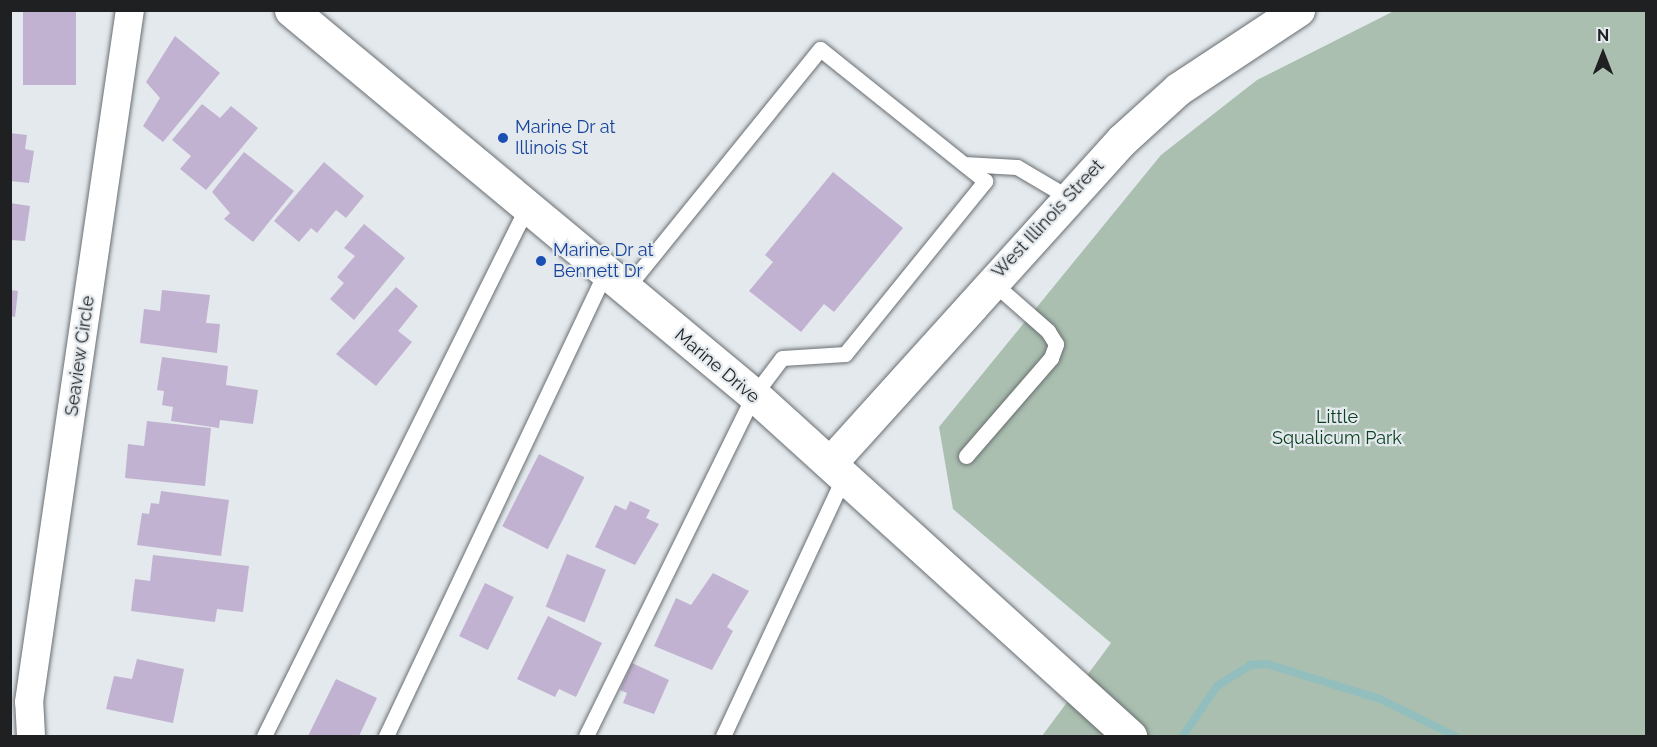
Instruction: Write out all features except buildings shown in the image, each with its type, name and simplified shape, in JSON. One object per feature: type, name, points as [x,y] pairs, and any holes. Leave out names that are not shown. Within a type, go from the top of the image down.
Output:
[{"type":"main road","name":"Marine Drive","points":[[291,10],[526,209],[753,395],[1003,616],[1130,736]]},
{"type":"main road","name":"West Illinois Street","points":[[837,470],[990,281],[1066,196],[1178,89],[1298,10]]},
{"type":"street","name":"Seaview Circle","points":[[31,736],[29,702],[130,10]]},
{"type":"street","name":"Seaview Circle","points":[[12,736],[29,702]]},
{"type":"lane","points":[[386,736],[615,281],[820,49],[984,181],[845,354],[782,358],[753,395],[586,736]]},
{"type":"lane","points":[[964,164],[1017,167],[1066,196]]},
{"type":"lane","points":[[264,736],[526,209]]},
{"type":"lane","points":[[966,456],[1051,358],[1056,344],[1048,331],[990,281]]},
{"type":"lane","points":[[723,736],[837,470]]},
{"type":"green space","name":"Little Squalicum Park","points":[[1394,11],[1646,11],[1646,736],[1042,736],[1111,643],[953,509],[939,427],[1161,155],[1257,80]]},
{"type":"waterway","points":[[1183,736],[1217,686],[1250,665],[1267,664],[1380,699],[1455,736]]},
{"type":"place","name":"Marine Dr at Illinois St","points":[[503,138]]},
{"type":"place","name":"Marine Dr at Bennett Dr","points":[[541,261]]}]
